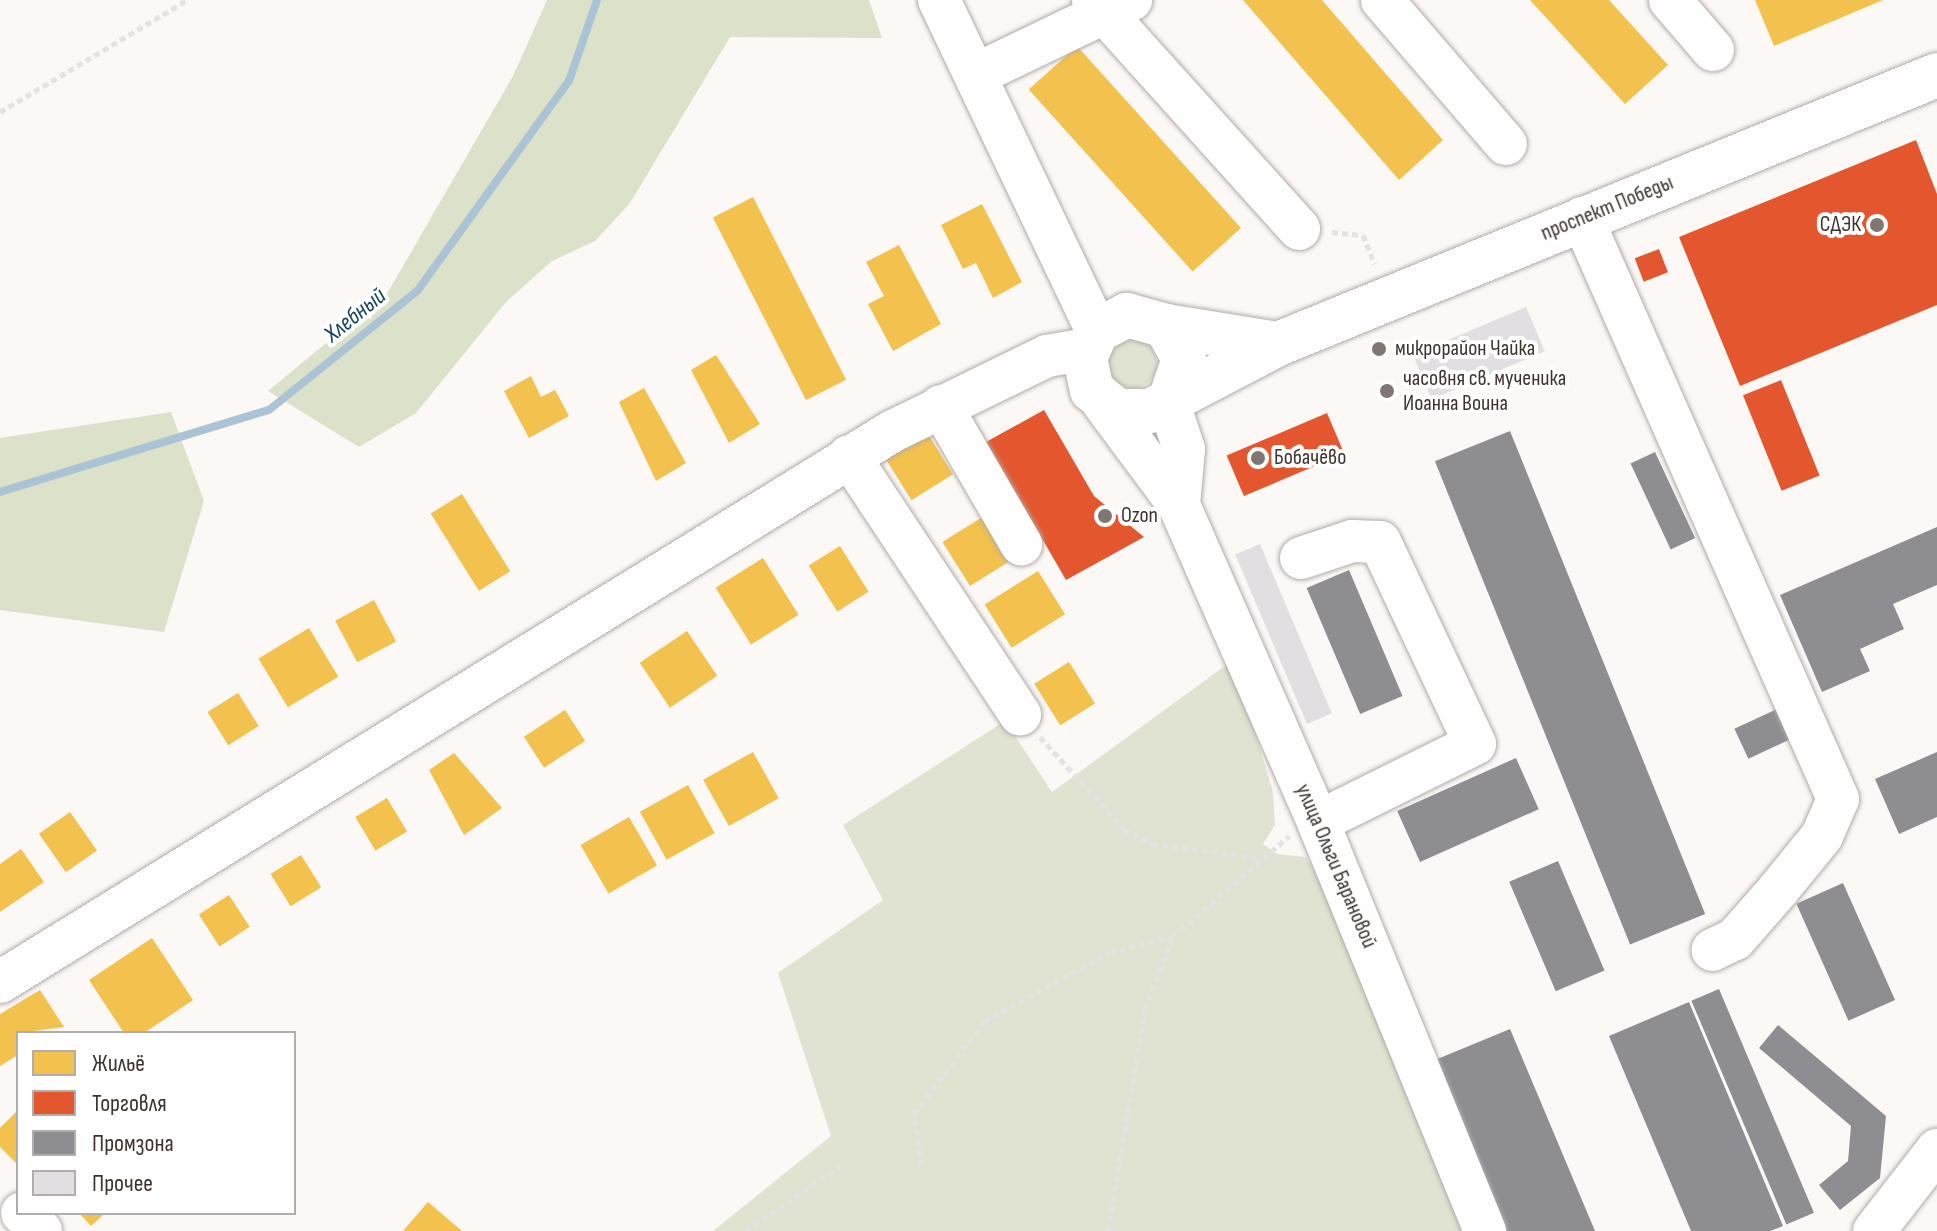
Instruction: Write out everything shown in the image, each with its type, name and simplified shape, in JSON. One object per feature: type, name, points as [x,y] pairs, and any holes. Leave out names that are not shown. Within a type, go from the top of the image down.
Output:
[{"type":"main road","name":"проспект Победы","points":[[1103,403],[1134,414],[1278,344],[1937,75]]},
{"type":"main road","points":[[1103,403],[1088,383],[1092,340],[1120,316],[1278,344]]},
{"type":"main road","points":[[1160,322],[1184,359],[1169,399]]},
{"type":"street","points":[[0,982],[849,456],[941,406],[1047,356],[1092,340],[1056,242],[979,73],[939,0]]},
{"type":"street","points":[[1382,0],[1506,144]]},
{"type":"street","points":[[1670,0],[1713,50]]},
{"type":"street","points":[[979,73],[1108,4],[1299,229]]},
{"type":"street","points":[[1582,218],[1838,799],[1822,836],[1779,889],[1735,939],[1712,950]]},
{"type":"street","points":[[1056,242],[1090,276],[1160,322]]},
{"type":"street","name":"улица Ольги Барановой","points":[[1169,399],[1184,449],[1179,505]]},
{"type":"street","name":"улица Ольги Барановой","points":[[1103,403],[1179,505],[1318,822],[1485,1231]]},
{"type":"street","points":[[941,406],[1021,544]]},
{"type":"street","points":[[849,456],[1020,714]]},
{"type":"street","points":[[1301,558],[1352,541],[1380,542],[1475,744],[1318,822]]},
{"type":"street","points":[[1874,1231],[1937,1150]]},
{"type":"street","points":[[0,1191],[16,1207]]},
{"type":"street","points":[[24,1215],[41,1231]]},
{"type":"path","points":[[0,112],[187,0]]},
{"type":"path","points":[[1299,229],[1363,235],[1375,264]]},
{"type":"path","points":[[1020,714],[1124,829],[1152,844],[1262,858]]},
{"type":"path","points":[[1108,1231],[1145,1009],[1173,937],[1262,858],[1318,822]]},
{"type":"path","points":[[922,1165],[914,1114],[984,1022],[1110,952],[1173,937]]},
{"type":"path","points":[[746,1231],[840,1166]]},
{"type":"green space","points":[[547,0],[869,0],[882,38],[730,37],[630,203],[595,241],[552,261],[506,302],[416,413],[359,447],[268,391],[388,292],[513,76]]},
{"type":"green space","points":[[1133,340],[1150,347],[1157,364],[1150,381],[1133,388],[1116,381],[1109,364],[1116,347]]},
{"type":"green space","points":[[171,412],[204,501],[164,632],[0,610],[0,438]]},
{"type":"green space","points":[[1233,660],[1273,792],[1275,825],[1263,844],[1277,854],[1306,857],[1355,943],[1470,1231],[713,1231],[831,1136],[778,973],[883,900],[843,825],[1005,721],[1052,792]]},
{"type":"building: Жильё","points":[[1243,0],[1322,0],[1443,140],[1399,180]]},
{"type":"building: Жильё","points":[[1530,0],[1609,0],[1668,65],[1625,104]]},
{"type":"building: Жильё","points":[[1755,0],[1883,0],[1774,46]]},
{"type":"building: Жильё","points":[[1077,46],[1241,228],[1193,272],[1029,89]]},
{"type":"building: Жильё","points":[[753,197],[846,380],[806,400],[713,217]]},
{"type":"building: Жильё","points":[[982,204],[1022,282],[993,298],[976,263],[963,269],[941,225]]},
{"type":"building: Жильё","points":[[899,245],[941,324],[893,351],[868,304],[884,296],[866,262]]},
{"type":"building: Жильё","points":[[716,355],[760,424],[729,443],[691,370]]},
{"type":"building: Жильё","points":[[531,376],[541,397],[555,390],[569,416],[529,438],[504,391]]},
{"type":"building: Жильё","points":[[644,388],[686,463],[656,481],[619,402]]},
{"type":"building: Жильё","points":[[926,431],[953,474],[911,500],[884,457]]},
{"type":"building: Жильё","points":[[462,494],[510,571],[479,591],[431,514]]},
{"type":"building: Жильё","points":[[984,516],[1012,560],[970,586],[942,542]]},
{"type":"building: Жильё","points":[[840,546],[869,592],[837,611],[809,566]]},
{"type":"building: Жильё","points":[[763,558],[799,615],[751,644],[716,588]]},
{"type":"building: Жильё","points":[[1038,571],[1065,614],[1012,648],[985,604]]},
{"type":"building: Жильё","points":[[374,600],[396,641],[357,662],[335,621]]},
{"type":"building: Жильё","points":[[309,628],[338,677],[288,707],[258,658]]},
{"type":"building: Жильё","points":[[687,631],[717,676],[670,708],[640,663]]},
{"type":"building: Жильё","points":[[1069,662],[1095,704],[1060,725],[1034,684]]},
{"type":"building: Жильё","points":[[238,693],[259,726],[228,745],[207,712]]},
{"type":"building: Жильё","points":[[565,710],[585,741],[544,768],[524,737]]},
{"type":"building: Жильё","points":[[753,752],[779,798],[729,826],[703,780]]},
{"type":"building: Жильё","points":[[454,753],[502,808],[464,835],[429,770]]},
{"type":"building: Жильё","points":[[688,785],[715,833],[667,860],[640,812]]},
{"type":"building: Жильё","points":[[387,798],[407,831],[375,850],[355,817]]},
{"type":"building: Жильё","points":[[70,812],[97,851],[66,872],[39,834]]},
{"type":"building: Жильё","points":[[629,817],[657,865],[609,893],[581,845]]},
{"type":"building: Жильё","points":[[21,849],[44,882],[0,912],[0,864]]},
{"type":"building: Жильё","points":[[301,855],[321,887],[291,906],[270,874]]},
{"type":"building: Жильё","points":[[229,895],[250,927],[220,946],[199,915]]},
{"type":"building: Жильё","points":[[152,938],[193,1000],[147,1031],[123,1031],[89,980]]},
{"type":"building: Жильё","points":[[40,990],[64,1027],[16,1031],[16,1056],[0,1066],[0,1014]]},
{"type":"building: Жильё","points":[[16,1112],[16,1163],[0,1147],[0,1128]]},
{"type":"building: Жильё","points":[[428,1202],[462,1231],[403,1231]]},
{"type":"building: Жильё","points":[[81,1215],[103,1215],[91,1226]]},
{"type":"building: Торговля","points":[[1916,140],[1937,194],[1937,305],[1740,386],[1679,237]]},
{"type":"building: Торговля","points":[[1659,249],[1668,272],[1644,282],[1635,258]]},
{"type":"building: Торговля","points":[[1781,380],[1820,475],[1782,491],[1743,395]]},
{"type":"building: Торговля","points":[[1044,410],[1094,496],[1144,537],[1066,580],[986,442]]},
{"type":"building: Торговля","points":[[1327,413],[1344,454],[1244,496],[1227,456]]},
{"type":"building: Промзона","points":[[1510,431],[1705,914],[1630,944],[1435,461]]},
{"type":"building: Промзона","points":[[1655,452],[1695,538],[1671,550],[1631,463]]},
{"type":"building: Промзона","points":[[1937,527],[1937,585],[1893,604],[1904,629],[1860,649],[1870,671],[1822,692],[1780,595]]},
{"type":"building: Промзона","points":[[1349,570],[1403,696],[1360,714],[1307,588]]},
{"type":"building: Промзона","points":[[1777,709],[1791,739],[1748,759],[1734,729]]},
{"type":"building: Промзона","points":[[1937,752],[1937,817],[1899,834],[1875,779]]},
{"type":"building: Промзона","points":[[1516,758],[1539,809],[1420,862],[1397,811]]},
{"type":"building: Промзона","points":[[1558,861],[1604,971],[1556,991],[1509,882]]},
{"type":"building: Промзона","points":[[1843,883],[1895,1000],[1848,1021],[1796,904]]},
{"type":"building: Промзона","points":[[1719,989],[1814,1213],[1786,1224],[1691,1001]]},
{"type":"building: Промзона","points":[[1689,1002],[1783,1226],[1770,1231],[1691,1231],[1609,1036]]},
{"type":"building: Промзона","points":[[1778,1025],[1886,1116],[1880,1178],[1840,1210],[1819,1185],[1848,1161],[1851,1126],[1759,1048]]},
{"type":"building: Промзона","points":[[1510,1029],[1595,1231],[1507,1231],[1435,1060]]},
{"type":"building: Прочее","points":[[1526,307],[1545,351],[1432,399],[1413,355]]},
{"type":"building: Прочее","points":[[1260,544],[1332,713],[1307,724],[1235,555]]},
{"type":"waterway","name":"Хлебный","points":[[0,492],[269,410],[418,290],[569,81],[597,0]]},
{"type":"place","name":"СДЭК","points":[[1877,225]]},
{"type":"place","name":"микрорайон Чайка","points":[[1379,349]]},
{"type":"place","name":"часовня св. мученика Иоанна Воина","points":[[1387,391]]},
{"type":"place","name":"Бобачёво","points":[[1258,458]]},
{"type":"place","name":"Ozon","points":[[1105,516]]}]
